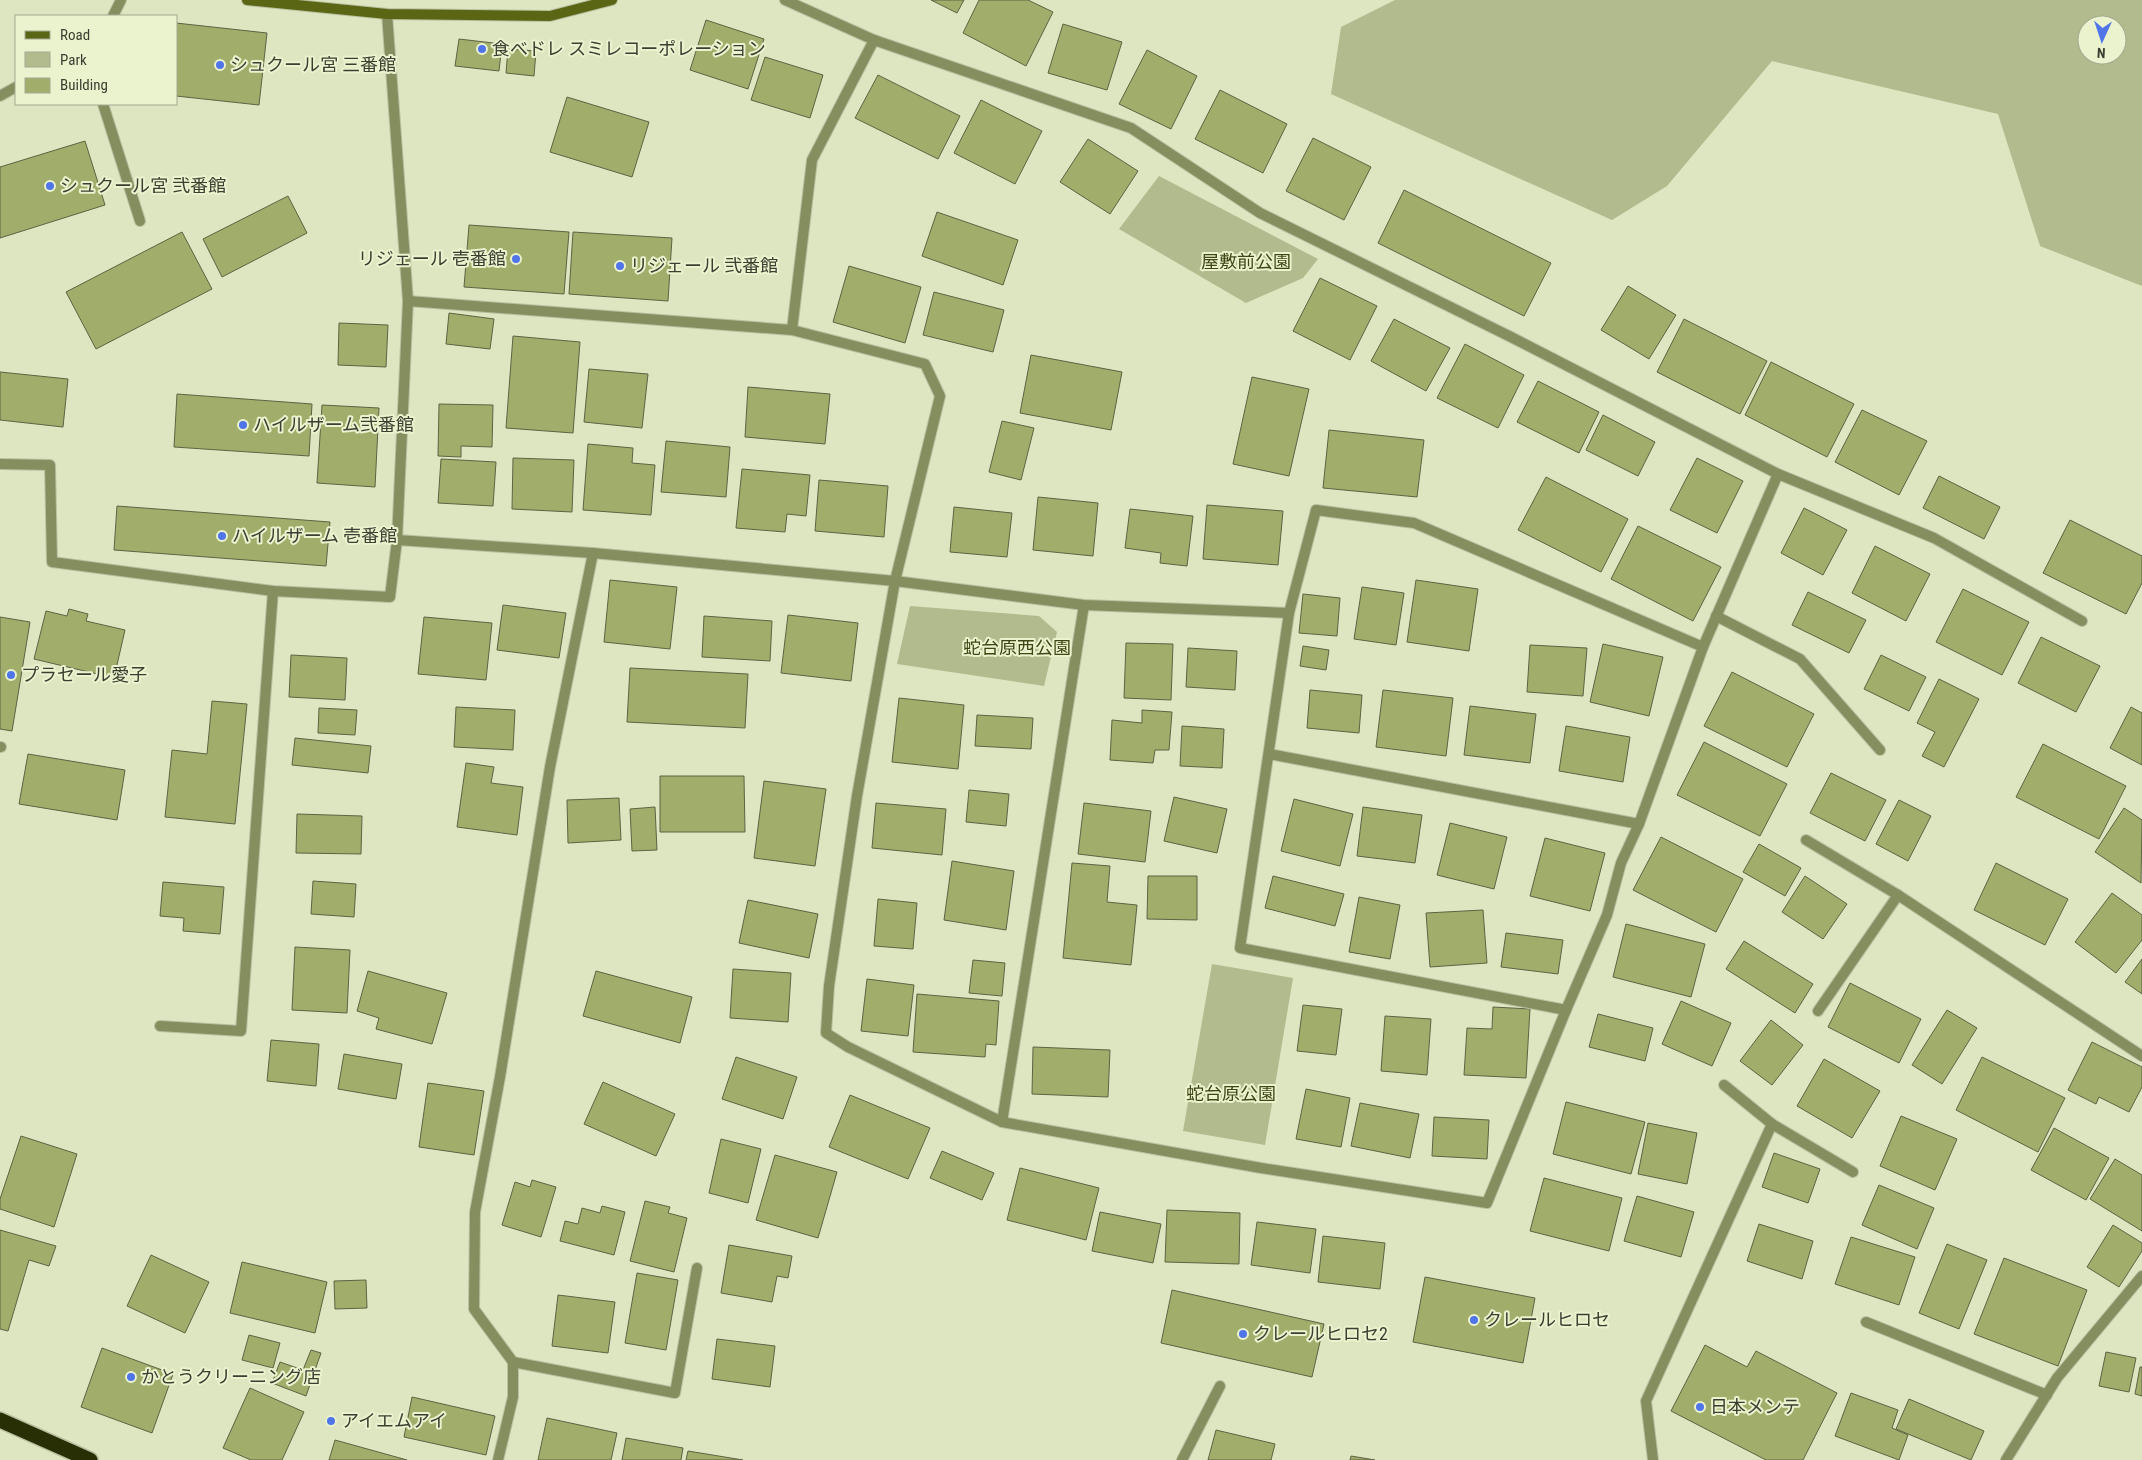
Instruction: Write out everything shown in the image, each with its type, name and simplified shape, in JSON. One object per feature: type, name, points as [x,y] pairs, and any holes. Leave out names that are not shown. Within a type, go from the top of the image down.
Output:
[{"type":"highway","points":[[0,1420],[90,1460]]},
{"type":"street","points":[[114,15],[121,0]]},
{"type":"street","points":[[247,0],[387,14],[550,16],[612,0]]},
{"type":"street","points":[[785,0],[874,40],[1131,128],[1260,213],[1511,337],[1778,474],[1934,538],[2082,621]]},
{"type":"street","points":[[0,464],[50,465],[52,562],[273,591],[390,597],[397,540],[408,301],[387,14]]},
{"type":"street","points":[[792,330],[812,160],[874,40]]},
{"type":"street","points":[[0,96],[15,88]]},
{"type":"street","points":[[103,105],[140,221]]},
{"type":"street","points":[[408,301],[792,330],[925,364],[940,396],[895,582],[857,796],[829,986],[826,1033],[848,1048],[1002,1122],[1262,1168],[1487,1203],[1566,1010],[1607,916],[1621,863],[1639,824],[1703,647],[1778,474]]},
{"type":"street","points":[[1566,1010],[1240,948],[1290,613],[1316,510],[1414,523],[1703,647]]},
{"type":"street","points":[[397,540],[592,553],[895,582],[1084,605],[1290,613]]},
{"type":"street","points":[[498,1460],[513,1397],[513,1362],[474,1309],[475,1212],[500,1077],[550,767],[592,553]]},
{"type":"street","points":[[160,1026],[241,1031],[273,591]]},
{"type":"street","points":[[1002,1122],[1084,605]]},
{"type":"street","points":[[1716,616],[1800,659],[1880,750]]},
{"type":"street","points":[[1268,754],[1639,824]]},
{"type":"street","points":[[1806,840],[1898,895],[2142,1056]]},
{"type":"street","points":[[1818,1011],[1898,895]]},
{"type":"street","points":[[1724,1085],[1772,1124],[1854,1172]]},
{"type":"street","points":[[1653,1460],[1646,1400],[1772,1124]]},
{"type":"street","points":[[513,1362],[675,1393],[697,1268]]},
{"type":"street","points":[[2006,1460],[2057,1378],[2142,1276]]},
{"type":"street","points":[[1866,1322],[2046,1395]]},
{"type":"street","points":[[1182,1460],[1220,1386]]},
{"type":"green space","points":[[1395,0],[2142,0],[2142,286],[2040,246],[1998,114],[1772,61],[1667,186],[1612,220],[1331,94],[1341,27]]},
{"type":"green space","name":"屋敷前公園","points":[[1159,176],[1318,259],[1303,278],[1246,303],[1119,229]]},
{"type":"green space","name":"蛇台原西公園","points":[[910,606],[1039,616],[1057,632],[1044,686],[897,664]]},
{"type":"green space","name":"蛇台原公園","points":[[1212,964],[1293,978],[1265,1145],[1183,1131]]},
{"type":"building","points":[[931,0],[964,0],[957,13]]},
{"type":"building","points":[[979,0],[1028,0],[1053,12],[1026,66],[963,33]]},
{"type":"building","points":[[706,20],[764,39],[748,89],[690,70]]},
{"type":"building","name":"シュクール宮 三番館","points":[[178,23],[267,33],[259,105],[178,96]]},
{"type":"building","points":[[1063,24],[1122,42],[1107,90],[1048,73]]},
{"type":"building","points":[[459,39],[502,44],[499,71],[455,66]]},
{"type":"building","points":[[508,49],[536,51],[534,76],[506,73]]},
{"type":"building","points":[[1147,50],[1197,76],[1171,129],[1119,104]]},
{"type":"building","points":[[765,57],[823,75],[810,118],[751,100]]},
{"type":"building","points":[[878,75],[960,116],[938,159],[855,118]]},
{"type":"building","points":[[1220,90],[1287,124],[1263,173],[1195,139]]},
{"type":"building","points":[[567,97],[649,122],[632,177],[550,152]]},
{"type":"building","points":[[981,100],[1042,131],[1015,184],[954,153]]},
{"type":"building","points":[[1313,138],[1371,167],[1344,220],[1286,191]]},
{"type":"building","points":[[1088,139],[1138,171],[1110,214],[1060,182]]},
{"type":"building","name":"シュクール宮 弐番館","points":[[85,141],[105,205],[0,238],[0,167]]},
{"type":"building","points":[[1404,190],[1551,263],[1524,316],[1378,243]]},
{"type":"building","points":[[288,196],[307,233],[222,277],[203,239]]},
{"type":"building","points":[[937,212],[1018,240],[1003,285],[922,256]]},
{"type":"building","name":"リジェール 壱番館","points":[[469,225],[569,232],[564,294],[464,287]]},
{"type":"building","points":[[182,232],[212,289],[96,349],[66,292]]},
{"type":"building","name":"リジェール 弐番館","points":[[573,232],[672,238],[668,301],[569,294]]},
{"type":"building","points":[[849,266],[921,287],[905,343],[833,322]]},
{"type":"building","points":[[1320,278],[1377,306],[1350,360],[1293,331]]},
{"type":"building","points":[[1628,286],[1676,315],[1649,359],[1601,330]]},
{"type":"building","points":[[934,292],[1004,310],[993,352],[923,335]]},
{"type":"building","points":[[449,313],[494,319],[490,349],[446,344]]},
{"type":"building","points":[[1394,319],[1450,348],[1426,391],[1371,361]]},
{"type":"building","points":[[1684,319],[1767,361],[1740,414],[1657,372]]},
{"type":"building","points":[[339,323],[388,325],[386,367],[338,365]]},
{"type":"building","points":[[513,336],[580,342],[573,433],[506,428]]},
{"type":"building","points":[[1465,344],[1524,375],[1498,428],[1437,398]]},
{"type":"building","points":[[1031,355],[1122,372],[1111,430],[1020,413]]},
{"type":"building","points":[[1771,362],[1854,404],[1827,457],[1745,415]]},
{"type":"building","points":[[589,369],[648,374],[642,428],[584,422]]},
{"type":"building","points":[[0,372],[68,379],[63,427],[0,420]]},
{"type":"building","points":[[1252,377],[1309,389],[1289,476],[1233,464]]},
{"type":"building","points":[[1538,381],[1599,412],[1579,453],[1517,422]]},
{"type":"building","points":[[748,387],[830,394],[825,444],[745,437]]},
{"type":"building","name":"ハイルザーム弐番館","points":[[177,394],[312,404],[309,456],[174,447]]},
{"type":"building","points":[[439,404],[493,405],[492,447],[461,446],[461,457],[438,456]]},
{"type":"building","points":[[322,405],[379,408],[375,487],[317,483]]},
{"type":"building","points":[[1862,410],[1927,441],[1899,495],[1835,462]]},
{"type":"building","points":[[1603,415],[1655,442],[1638,476],[1586,450]]},
{"type":"building","points":[[1002,421],[1034,428],[1021,480],[989,472]]},
{"type":"building","points":[[1329,430],[1424,440],[1417,497],[1323,488]]},
{"type":"building","points":[[666,441],[730,447],[726,497],[661,492]]},
{"type":"building","points":[[588,444],[633,448],[632,463],[655,465],[651,515],[583,510]]},
{"type":"building","points":[[513,458],[574,460],[572,512],[512,509]]},
{"type":"building","points":[[1697,458],[1743,481],[1717,533],[1670,510]]},
{"type":"building","points":[[441,459],[496,462],[493,506],[438,503]]},
{"type":"building","points":[[742,469],[810,475],[806,516],[787,514],[785,532],[736,528]]},
{"type":"building","points":[[1939,476],[2000,507],[1984,539],[1923,508]]},
{"type":"building","points":[[1546,477],[1628,519],[1601,572],[1518,530]]},
{"type":"building","points":[[819,480],[888,486],[884,537],[815,531]]},
{"type":"building","points":[[1038,497],[1098,503],[1093,556],[1033,550]]},
{"type":"building","points":[[1207,505],[1283,511],[1278,565],[1203,559]]},
{"type":"building","name":"ハイルザーム 壱番館","points":[[117,506],[330,522],[326,566],[114,550]]},
{"type":"building","points":[[954,507],[1012,513],[1007,557],[950,552]]},
{"type":"building","points":[[1804,508],[1847,530],[1823,575],[1781,553]]},
{"type":"building","points":[[1130,509],[1193,516],[1187,566],[1160,563],[1161,553],[1125,548]]},
{"type":"building","points":[[2070,520],[2142,556],[2142,583],[2126,614],[2043,573]]},
{"type":"building","points":[[1638,526],[1721,567],[1693,621],[1611,579]]},
{"type":"building","points":[[1875,546],[1930,574],[1906,621],[1852,593]]},
{"type":"building","points":[[610,580],[677,587],[670,649],[604,642]]},
{"type":"building","points":[[1416,580],[1478,589],[1469,651],[1407,642]]},
{"type":"building","points":[[1362,587],[1404,593],[1396,645],[1354,639]]},
{"type":"building","points":[[1963,589],[2029,622],[2002,675],[1936,642]]},
{"type":"building","points":[[1808,592],[1866,620],[1849,653],[1792,625]]},
{"type":"building","points":[[1303,594],[1340,598],[1337,636],[1299,633]]},
{"type":"building","points":[[503,605],[566,613],[559,658],[497,650]]},
{"type":"building","points":[[69,609],[88,614],[86,621],[125,630],[114,678],[34,659],[46,611],[67,616]]},
{"type":"building","points":[[788,615],[858,623],[851,681],[781,673]]},
{"type":"building","points":[[704,616],[772,621],[770,661],[702,657]]},
{"type":"building","name":"プラセール愛子","points":[[0,617],[30,622],[12,731],[0,729]]},
{"type":"building","points":[[424,617],[492,623],[486,680],[418,674]]},
{"type":"building","points":[[2041,637],[2100,666],[2076,712],[2018,683]]},
{"type":"building","points":[[1126,643],[1173,644],[1171,700],[1124,698]]},
{"type":"building","points":[[1603,644],[1663,657],[1649,716],[1590,702]]},
{"type":"building","points":[[1530,645],[1587,648],[1583,696],[1527,692]]},
{"type":"building","points":[[1303,646],[1329,650],[1326,670],[1300,666]]},
{"type":"building","points":[[1188,648],[1237,651],[1235,690],[1186,687]]},
{"type":"building","points":[[291,655],[347,658],[345,700],[289,697]]},
{"type":"building","points":[[1881,655],[1926,677],[1909,711],[1864,689]]},
{"type":"building","points":[[630,668],[748,674],[745,728],[627,722]]},
{"type":"building","points":[[1732,672],[1814,714],[1787,767],[1704,726]]},
{"type":"building","points":[[1939,679],[1979,699],[1944,767],[1922,756],[1935,732],[1917,723]]},
{"type":"building","points":[[1310,690],[1362,695],[1359,733],[1307,728]]},
{"type":"building","points":[[1383,690],[1453,698],[1446,756],[1376,747]]},
{"type":"building","points":[[899,698],[964,705],[958,769],[892,762]]},
{"type":"building","points":[[212,701],[247,704],[235,824],[165,817],[172,750],[207,754]]},
{"type":"building","points":[[1470,706],[1536,714],[1530,763],[1464,755]]},
{"type":"building","points":[[456,707],[515,710],[513,750],[454,747]]},
{"type":"building","points":[[2131,707],[2142,713],[2142,765],[2110,748]]},
{"type":"building","points":[[319,708],[357,710],[355,735],[318,733]]},
{"type":"building","points":[[1142,710],[1172,712],[1169,750],[1155,750],[1153,763],[1110,760],[1112,720],[1142,723]]},
{"type":"building","points":[[977,715],[1033,718],[1031,749],[975,746]]},
{"type":"building","points":[[1182,726],[1224,729],[1222,768],[1180,766]]},
{"type":"building","points":[[1566,726],[1630,737],[1623,782],[1559,771]]},
{"type":"building","points":[[295,738],[371,746],[368,773],[292,765]]},
{"type":"building","points":[[1704,742],[1787,784],[1760,836],[1677,795]]},
{"type":"building","points":[[2043,744],[2126,786],[2099,839],[2016,797]]},
{"type":"building","points":[[28,754],[125,770],[117,820],[19,804]]},
{"type":"building","points":[[466,763],[494,767],[491,783],[523,787],[517,835],[457,827]]},
{"type":"building","points":[[1831,773],[1886,800],[1865,841],[1810,813]]},
{"type":"building","points":[[660,776],[744,776],[745,832],[660,832]]},
{"type":"building","points":[[764,781],[826,789],[815,866],[754,858]]},
{"type":"building","points":[[969,790],[1009,794],[1006,826],[966,822]]},
{"type":"building","points":[[1174,797],[1227,809],[1217,853],[1164,841]]},
{"type":"building","points":[[619,798],[621,840],[568,843],[567,800]]},
{"type":"building","points":[[1294,799],[1353,814],[1340,866],[1281,851]]},
{"type":"building","points":[[1899,800],[1931,816],[1908,861],[1876,844]]},
{"type":"building","points":[[876,803],[946,809],[942,855],[872,848]]},
{"type":"building","points":[[1084,803],[1151,811],[1145,862],[1078,854]]},
{"type":"building","points":[[655,807],[657,850],[632,851],[630,809]]},
{"type":"building","points":[[1363,807],[1422,815],[1415,863],[1357,856]]},
{"type":"building","points":[[2124,808],[2142,820],[2141,883],[2095,852]]},
{"type":"building","points":[[297,814],[362,816],[361,854],[296,853]]},
{"type":"building","points":[[1450,823],[1507,837],[1494,889],[1437,875]]},
{"type":"building","points":[[1661,837],[1743,879],[1716,932],[1633,890]]},
{"type":"building","points":[[1545,838],[1605,853],[1590,911],[1530,896]]},
{"type":"building","points":[[1759,844],[1801,868],[1785,896],[1743,872]]},
{"type":"building","points":[[952,861],[1014,871],[1006,930],[944,920]]},
{"type":"building","points":[[1072,863],[1110,866],[1107,902],[1137,905],[1131,965],[1063,958]]},
{"type":"building","points":[[1996,863],[2068,899],[2045,945],[1974,910]]},
{"type":"building","points":[[1148,876],[1197,876],[1197,920],[1147,919]]},
{"type":"building","points":[[1273,876],[1344,894],[1335,926],[1265,908]]},
{"type":"building","points":[[1805,876],[1847,904],[1823,939],[1782,912]]},
{"type":"building","points":[[313,881],[356,884],[354,917],[311,914]]},
{"type":"building","points":[[163,882],[224,887],[220,934],[183,931],[184,918],[160,916]]},
{"type":"building","points":[[2112,893],[2142,915],[2142,940],[2116,973],[2075,942]]},
{"type":"building","points":[[1359,897],[1400,905],[1390,959],[1349,952]]},
{"type":"building","points":[[878,899],[917,903],[913,949],[874,946]]},
{"type":"building","points":[[748,900],[818,914],[809,958],[739,943]]},
{"type":"building","points":[[1483,910],[1487,963],[1430,967],[1426,913]]},
{"type":"building","points":[[1626,924],[1705,944],[1691,997],[1613,977]]},
{"type":"building","points":[[1506,933],[1563,940],[1558,974],[1501,967]]},
{"type":"building","points":[[1744,941],[1813,984],[1795,1013],[1726,969]]},
{"type":"building","points":[[295,947],[350,950],[347,1013],[292,1010]]},
{"type":"building","points":[[2142,959],[2142,994],[2125,982]]},
{"type":"building","points":[[973,960],[1005,963],[1002,996],[969,993]]},
{"type":"building","points":[[733,969],[791,973],[788,1022],[730,1018]]},
{"type":"building","points":[[368,971],[447,993],[432,1044],[376,1029],[379,1018],[357,1011]]},
{"type":"building","points":[[596,971],[692,997],[680,1043],[583,1016]]},
{"type":"building","points":[[867,979],[914,985],[908,1036],[861,1031]]},
{"type":"building","points":[[1850,983],[1921,1019],[1899,1063],[1828,1027]]},
{"type":"building","points":[[917,994],[999,1001],[996,1045],[986,1044],[985,1057],[913,1052]]},
{"type":"building","points":[[1681,1001],[1731,1023],[1712,1066],[1662,1044]]},
{"type":"building","points":[[1303,1005],[1342,1009],[1336,1055],[1297,1051]]},
{"type":"building","points":[[1493,1007],[1530,1009],[1526,1078],[1464,1075],[1467,1028],[1492,1029]]},
{"type":"building","points":[[1947,1010],[1977,1028],[1942,1084],[1912,1065]]},
{"type":"building","points":[[1598,1014],[1653,1028],[1645,1061],[1589,1047]]},
{"type":"building","points":[[1385,1016],[1431,1019],[1427,1075],[1381,1071]]},
{"type":"building","points":[[1771,1020],[1803,1045],[1772,1085],[1740,1061]]},
{"type":"building","points":[[271,1040],[319,1044],[316,1086],[267,1081]]},
{"type":"building","points":[[2092,1042],[2142,1067],[2142,1087],[2129,1112],[2099,1097],[2096,1104],[2068,1090]]},
{"type":"building","points":[[1033,1047],[1110,1050],[1108,1097],[1032,1094]]},
{"type":"building","points":[[344,1054],[402,1064],[396,1099],[338,1089]]},
{"type":"building","points":[[736,1057],[797,1077],[783,1119],[722,1099]]},
{"type":"building","points":[[1982,1057],[2065,1098],[2038,1152],[1956,1110]]},
{"type":"building","points":[[1824,1059],[1880,1091],[1852,1138],[1797,1106]]},
{"type":"building","points":[[603,1082],[675,1114],[656,1156],[584,1124]]},
{"type":"building","points":[[428,1083],[484,1091],[474,1155],[419,1147]]},
{"type":"building","points":[[1306,1089],[1350,1098],[1341,1147],[1296,1139]]},
{"type":"building","points":[[850,1095],[930,1128],[908,1179],[829,1147]]},
{"type":"building","points":[[1566,1102],[1645,1122],[1631,1174],[1553,1154]]},
{"type":"building","points":[[1360,1103],[1419,1114],[1410,1158],[1351,1146]]},
{"type":"building","points":[[1901,1116],[1957,1139],[1935,1190],[1880,1166]]},
{"type":"building","points":[[1434,1117],[1489,1120],[1487,1159],[1432,1156]]},
{"type":"building","points":[[1648,1123],[1697,1133],[1687,1184],[1638,1174]]},
{"type":"building","points":[[2054,1128],[2109,1158],[2086,1200],[2031,1170]]},
{"type":"building","points":[[21,1136],[77,1154],[54,1227],[0,1209],[0,1199]]},
{"type":"building","points":[[721,1139],[761,1149],[748,1203],[709,1193]]},
{"type":"building","points":[[942,1151],[994,1173],[982,1200],[930,1178]]},
{"type":"building","points":[[1774,1153],[1820,1169],[1808,1203],[1762,1187]]},
{"type":"building","points":[[775,1155],[837,1172],[818,1238],[756,1220]]},
{"type":"building","points":[[2115,1159],[2142,1175],[2142,1231],[2090,1199]]},
{"type":"building","points":[[1020,1168],[1099,1188],[1086,1240],[1007,1220]]},
{"type":"building","points":[[1544,1178],[1622,1198],[1609,1251],[1530,1231]]},
{"type":"building","points":[[532,1180],[556,1187],[541,1237],[502,1225],[515,1182],[530,1187]]},
{"type":"building","points":[[1879,1185],[1934,1208],[1917,1249],[1862,1225]]},
{"type":"building","points":[[1637,1196],[1694,1212],[1681,1257],[1624,1241]]},
{"type":"building","points":[[645,1201],[670,1207],[668,1213],[687,1218],[674,1272],[630,1261]]},
{"type":"building","points":[[602,1206],[625,1212],[614,1255],[560,1241],[565,1221],[578,1224],[582,1208],[600,1213]]},
{"type":"building","points":[[1167,1210],[1240,1213],[1239,1264],[1165,1262]]},
{"type":"building","points":[[1100,1212],[1161,1224],[1153,1263],[1092,1251]]},
{"type":"building","points":[[1257,1222],[1316,1229],[1310,1273],[1251,1265]]},
{"type":"building","points":[[1759,1224],[1813,1241],[1802,1279],[1747,1261]]},
{"type":"building","points":[[2113,1225],[2142,1243],[2142,1251],[2119,1287],[2087,1267]]},
{"type":"building","points":[[0,1230],[56,1246],[49,1266],[29,1260],[8,1331],[0,1329]]},
{"type":"building","points":[[1323,1236],[1385,1243],[1380,1289],[1318,1282]]},
{"type":"building","points":[[1851,1237],[1915,1257],[1899,1305],[1835,1284]]},
{"type":"building","points":[[1947,1244],[1987,1260],[1959,1329],[1919,1313]]},
{"type":"building","points":[[729,1245],[792,1256],[788,1278],[777,1276],[772,1302],[721,1293]]},
{"type":"building","points":[[151,1255],[209,1282],[185,1333],[127,1306]]},
{"type":"building","points":[[2004,1258],[2087,1290],[2058,1366],[1974,1334]]},
{"type":"building","points":[[242,1262],[327,1282],[315,1333],[230,1313]]},
{"type":"building","points":[[637,1273],[678,1280],[666,1350],[625,1343]]},
{"type":"building","name":"クレールヒロセ","points":[[1425,1277],[1535,1298],[1523,1363],[1413,1342]]},
{"type":"building","points":[[366,1280],[367,1308],[335,1309],[334,1281]]},
{"type":"building","name":"クレールヒロセ2","points":[[1172,1290],[1324,1324],[1312,1377],[1161,1343]]},
{"type":"building","points":[[558,1295],[615,1302],[608,1353],[552,1346]]},
{"type":"building","points":[[249,1335],[280,1343],[273,1368],[242,1360]]},
{"type":"building","points":[[717,1339],[775,1346],[770,1387],[712,1379]]},
{"type":"building","points":[[1705,1345],[1747,1367],[1756,1351],[1837,1393],[1803,1460],[1766,1460],[1671,1411]]},
{"type":"building","points":[[102,1348],[173,1374],[152,1433],[81,1407]]},
{"type":"building","points":[[311,1350],[321,1353],[306,1396],[272,1383],[280,1362],[303,1370]]},
{"type":"building","points":[[2106,1352],[2136,1358],[2129,1392],[2099,1386]]},
{"type":"building","points":[[2140,1367],[2142,1367],[2142,1396],[2135,1394]]},
{"type":"building","points":[[250,1388],[304,1412],[282,1460],[251,1460],[223,1448]]},
{"type":"building","points":[[1851,1393],[1898,1410],[1892,1428],[1908,1435],[1899,1460],[1835,1436]]},
{"type":"building","points":[[412,1397],[495,1416],[486,1455],[404,1437]]},
{"type":"building","points":[[1909,1399],[1984,1431],[1971,1460],[1896,1429]]},
{"type":"building","points":[[547,1418],[617,1433],[611,1460],[538,1460]]},
{"type":"building","points":[[1216,1430],[1275,1444],[1271,1460],[1208,1460]]},
{"type":"building","points":[[626,1438],[683,1448],[681,1460],[622,1460]]},
{"type":"building","points":[[335,1440],[407,1460],[329,1460]]},
{"type":"building","points":[[688,1451],[743,1460],[686,1460]]},
{"type":"building","points":[[1351,1456],[1375,1460],[1350,1460]]},
{"type":"place","name":"食べドレ スミレコーポレーション","points":[[482,49]]},
{"type":"place","name":"シュクール宮 三番館","points":[[220,65]]},
{"type":"place","name":"シュクール宮 弐番館","points":[[50,186]]},
{"type":"place","name":"リジェール 壱番館","points":[[516,259]]},
{"type":"place","name":"リジェール 弐番館","points":[[620,266]]},
{"type":"place","name":"ハイルザーム弐番館","points":[[243,425]]},
{"type":"place","name":"ハイルザーム 壱番館","points":[[222,536]]},
{"type":"place","name":"プラセール愛子","points":[[11,675]]},
{"type":"place","name":"クレールヒロセ","points":[[1474,1320]]},
{"type":"place","name":"クレールヒロセ2","points":[[1243,1334]]},
{"type":"place","name":"かとうクリーニング店","points":[[131,1377]]},
{"type":"place","name":"日本メンテ","points":[[1700,1407]]},
{"type":"place","name":"アイエムアイ","points":[[331,1421]]}]
